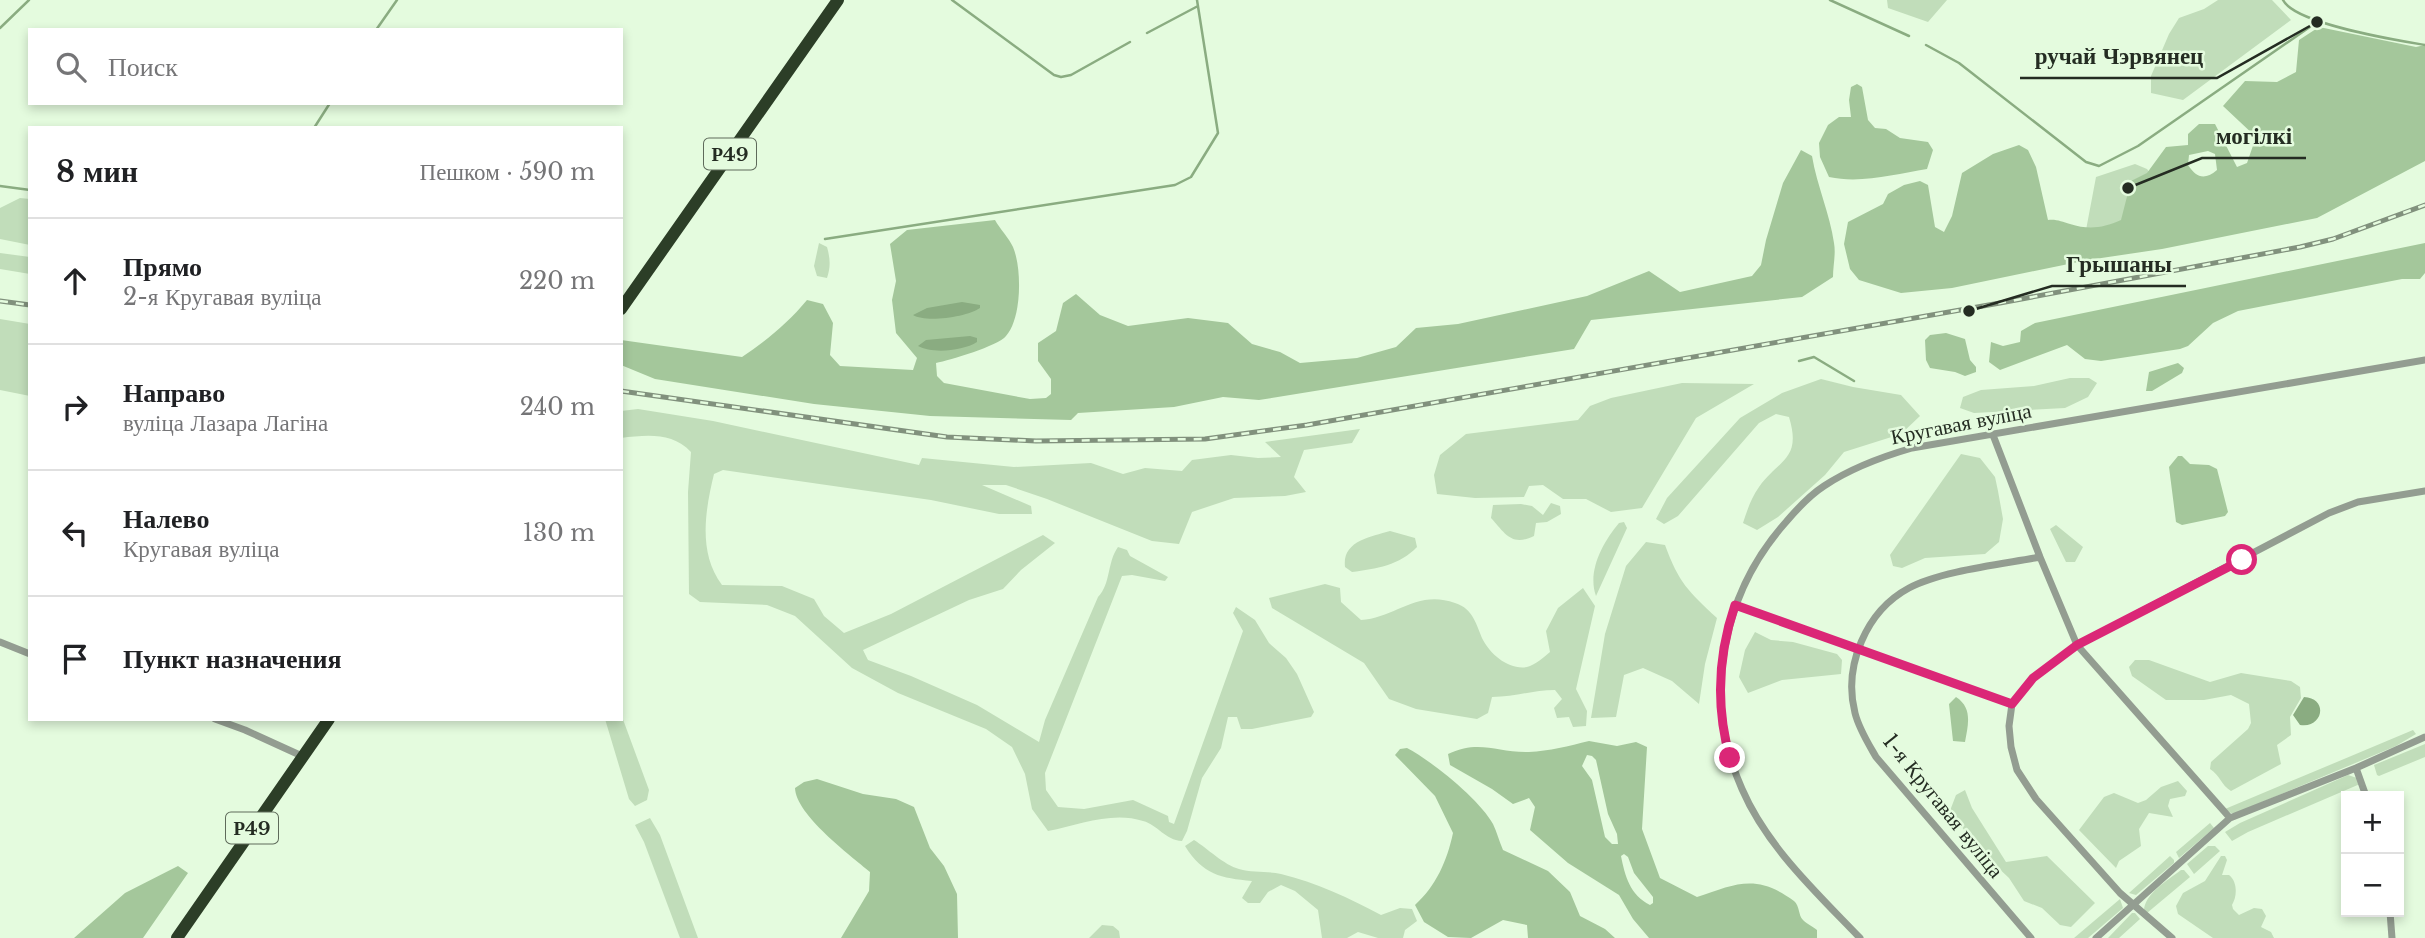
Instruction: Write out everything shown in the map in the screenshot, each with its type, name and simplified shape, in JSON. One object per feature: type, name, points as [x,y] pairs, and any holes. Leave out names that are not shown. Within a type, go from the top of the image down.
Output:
[{"type":"highway","name":"Р49","points":[[623,306],[838,0]]},
{"type":"highway","name":"Р49","points":[[177,938],[328,721]]},
{"type":"street","name":"Кругавая вуліца","points":[[1860,938],[1801,875],[1762,825],[1742,790],[1730,758],[1722,717],[1721,678],[1735,605],[1755,562],[1774,535],[1798,509],[1823,486],[1859,466],[1912,448],[2425,360]]},
{"type":"street","points":[[1993,435],[2077,645],[2231,818]]},
{"type":"street","points":[[2172,938],[2120,893],[2036,799],[2017,770],[2011,747],[2009,726],[2012,704],[2033,678],[2077,645],[2344,506],[2425,491]]},
{"type":"street","name":"1-я Кругавая вуліца","points":[[2031,938],[1876,757],[1854,712],[1853,670],[1857,650],[1865,632],[1895,597],[1910,587],[1942,577],[2040,557]]},
{"type":"street","points":[[1735,605],[2012,704]]},
{"type":"street","points":[[0,642],[28,653]]},
{"type":"street","points":[[220,721],[302,756]]},
{"type":"street","points":[[2096,938],[2132,903],[2231,818],[2425,737]]},
{"type":"street","points":[[2356,768],[2364,791]]},
{"type":"street","points":[[2390,917],[2392,938]]},
{"type":"shaded area","points":[[1887,0],[1947,0],[1928,22],[1888,8]]},
{"type":"shaded area","points":[[2218,0],[2272,0],[2291,20],[2183,100],[2151,93],[2151,76],[2179,18],[2204,9]]},
{"type":"shaded area","points":[[2319,27],[2416,47],[2425,45],[2425,161],[2317,218],[2162,249],[2088,260],[1952,288],[1901,293],[1859,280],[1850,269],[1844,244],[1848,222],[1883,204],[1888,194],[1904,185],[1920,181],[1928,185],[1935,227],[1944,232],[1952,216],[1962,173],[1993,154],[2019,145],[2028,150],[2036,167],[2048,220],[2083,227],[2102,226],[2121,220],[2131,181],[2147,173],[2166,147],[2188,145],[2188,134],[2199,124],[2215,124],[2237,167],[2247,163],[2256,137],[2223,106],[2245,81],[2277,82],[2296,72],[2299,40]],"holes":[[[2208,151],[2215,154],[2217,170],[2208,176],[2197,175],[2188,165],[2189,155]]]},
{"type":"shaded area","points":[[1857,84],[1862,87],[1868,120],[1875,128],[1886,129],[1900,138],[1928,142],[1933,150],[1927,169],[1866,179],[1829,177],[1820,157],[1819,143],[1828,125],[1839,117],[1851,117],[1851,87]]},
{"type":"shaded area","points":[[1801,150],[1812,156],[1835,247],[1833,277],[1802,297],[1591,320],[1574,349],[1259,400],[1223,397],[1174,407],[1078,413],[1071,420],[930,416],[814,404],[655,379],[623,366],[623,340],[742,357],[777,331],[807,300],[823,304],[833,323],[830,355],[840,366],[913,370],[917,358],[896,333],[892,300],[896,281],[890,244],[907,230],[995,220],[1016,256],[1019,293],[1015,317],[1011,328],[1001,340],[936,363],[937,376],[944,383],[1030,399],[1046,398],[1051,394],[1051,379],[1038,361],[1038,343],[1056,331],[1063,303],[1076,294],[1100,315],[1128,326],[1188,318],[1228,323],[1252,344],[1280,352],[1300,363],[1357,358],[1396,347],[1416,328],[1458,324],[1587,296],[1649,271],[1680,292],[1752,276],[1761,265],[1783,183]]},
{"type":"shaded area","points":[[2135,164],[2147,169],[2169,198],[2123,226],[2086,230],[2096,177]]},
{"type":"shaded area","points":[[20,198],[28,199],[28,245],[0,239],[0,208]]},
{"type":"shaded area","points":[[819,243],[827,247],[828,251],[830,266],[827,278],[817,276],[814,266]]},
{"type":"shaded area","points":[[2425,243],[2425,273],[2420,279],[2402,279],[2238,311],[2213,323],[2188,346],[2180,349],[2101,361],[2085,359],[2067,345],[2000,370],[1989,362],[1991,342],[2003,346],[2020,342],[2021,331],[2035,323]]},
{"type":"shaded area","points":[[0,253],[28,257],[28,274],[0,269]]},
{"type":"shaded area","points":[[962,302],[980,305],[980,308],[946,318],[927,319],[913,315],[927,308]]},
{"type":"shaded area","points":[[0,319],[28,324],[28,396],[0,390]]},
{"type":"shaded area","points":[[1946,333],[1965,339],[1976,372],[1965,376],[1930,368],[1926,360],[1925,340],[1930,335]]},
{"type":"shaded area","points":[[970,336],[977,338],[977,342],[956,349],[939,351],[918,346],[926,340]]},
{"type":"shaded area","points":[[2178,363],[2184,368],[2182,373],[2152,391],[2146,391],[2149,372]]},
{"type":"shaded area","points":[[2070,378],[2089,378],[2097,383],[2088,397],[2065,408],[1974,413],[1960,408],[1963,397],[1981,390],[2034,386]]},
{"type":"shaded area","points":[[1821,379],[1901,395],[1920,416],[1901,434],[1844,452],[1825,475],[1778,517],[1757,530],[1743,523],[1750,505],[1759,487],[1786,458],[1793,442],[1789,417],[1776,414],[1759,423],[1678,516],[1664,524],[1656,519],[1667,498],[1740,418],[1782,393]]},
{"type":"shaded area","points":[[1682,383],[1754,384],[1696,418],[1642,508],[1611,512],[1586,499],[1563,499],[1543,485],[1529,486],[1524,497],[1475,498],[1437,494],[1434,475],[1440,455],[1466,434],[1578,420],[1590,406],[1611,398]]},
{"type":"shaded area","points":[[638,409],[713,421],[919,465],[922,458],[1014,467],[1091,463],[1123,474],[1145,468],[1182,471],[1192,460],[1231,455],[1281,457],[1265,442],[1360,429],[1352,443],[1304,450],[1294,477],[1306,492],[1285,496],[1234,498],[1192,512],[1179,544],[1152,541],[1006,485],[982,485],[1031,506],[1032,514],[999,514],[931,500],[723,470],[714,474],[708,502],[706,531],[709,559],[722,585],[782,586],[814,599],[824,616],[844,633],[891,614],[1043,535],[1055,543],[1021,570],[1003,589],[969,600],[863,650],[868,660],[977,705],[1039,742],[1045,720],[1105,586],[1118,547],[1168,577],[1165,581],[1132,575],[1122,576],[1045,773],[1046,790],[1058,807],[1084,809],[1133,800],[1168,816],[1169,822],[1174,824],[1243,631],[1233,613],[1236,607],[1255,620],[1269,643],[1286,658],[1297,674],[1314,712],[1311,717],[1252,729],[1241,729],[1237,717],[1228,717],[1221,748],[1202,778],[1182,841],[1171,838],[1148,823],[1131,818],[1107,818],[1048,831],[1032,809],[1025,774],[1012,747],[986,729],[898,693],[852,668],[795,616],[767,605],[700,602],[689,594],[688,492],[691,452],[676,441],[659,436],[623,438],[623,411]]},
{"type":"shaded area","points":[[1961,454],[1980,458],[1995,477],[2003,519],[1999,542],[1985,554],[1925,558],[1902,568],[1893,566],[1890,555]]},
{"type":"shaded area","points":[[2178,456],[2182,456],[2190,464],[2209,465],[2217,469],[2228,512],[2225,516],[2182,525],[2176,522],[2169,467]]},
{"type":"shaded area","points":[[1551,503],[1560,506],[1561,514],[1547,522],[1536,523],[1534,536],[1526,539],[1509,537],[1491,518],[1493,505],[1532,506],[1543,515]]},
{"type":"shaded area","points":[[1624,522],[1627,528],[1596,596],[1594,577],[1598,557],[1613,531],[1619,523]]},
{"type":"shaded area","points":[[2056,525],[2083,547],[2075,562],[2066,562],[2050,529]]},
{"type":"shaded area","points":[[1390,531],[1415,538],[1417,547],[1403,558],[1379,568],[1352,572],[1345,567],[1345,558],[1353,546],[1366,538]]},
{"type":"shaded area","points":[[1646,542],[1665,545],[1685,586],[1717,618],[1705,664],[1699,704],[1672,681],[1643,668],[1624,675],[1616,717],[1591,718],[1605,634],[1626,566]]},
{"type":"shaded area","points":[[1325,584],[1340,588],[1341,602],[1361,620],[1385,615],[1429,599],[1455,603],[1466,609],[1474,618],[1491,651],[1507,664],[1520,667],[1533,665],[1550,652],[1546,631],[1558,608],[1583,588],[1595,606],[1576,689],[1587,711],[1586,726],[1573,727],[1569,717],[1557,718],[1554,708],[1562,699],[1555,690],[1492,697],[1488,713],[1477,719],[1416,709],[1389,699],[1364,663],[1272,608],[1269,598]]},
{"type":"shaded area","points":[[1755,632],[1771,640],[1793,642],[1837,654],[1842,660],[1841,674],[1782,680],[1748,693],[1739,677],[1745,650]]},
{"type":"shaded area","points":[[2135,660],[2149,660],[2210,682],[2241,673],[2291,681],[2300,687],[2301,698],[2290,717],[2291,735],[2277,745],[2281,764],[2231,791],[2210,769],[2211,762],[2248,729],[2251,723],[2249,704],[2231,695],[2204,700],[2166,700],[2132,676],[2129,667]]},
{"type":"shaded area","points":[[1956,697],[1967,712],[1965,742],[1953,741],[1949,704]]},
{"type":"shaded area","points":[[2304,697],[2317,702],[2320,713],[2314,722],[2300,725],[2293,715]]},
{"type":"shaded area","points":[[623,719],[649,790],[647,800],[635,806],[629,799],[606,721]]},
{"type":"shaded area","points":[[2413,730],[2416,734],[2396,746],[2236,813],[2225,809]]},
{"type":"shaded area","points":[[1589,741],[1617,746],[1636,742],[1647,747],[1642,829],[1660,878],[1697,897],[1735,885],[1757,884],[1768,887],[1794,901],[1803,920],[1817,930],[1817,938],[1649,938],[1633,919],[1619,895],[1568,863],[1530,830],[1535,807],[1529,798],[1513,804],[1450,765],[1448,754],[1479,747],[1518,752],[1536,751]],"holes":[[[1587,755],[1596,760],[1618,844],[1612,844],[1605,837],[1592,780],[1582,766]],[[1624,854],[1628,857],[1634,873],[1653,897],[1653,903],[1650,905],[1633,890],[1624,871],[1621,856]]]},
{"type":"shaded area","points":[[2425,744],[2425,757],[2377,775],[2374,765]]},
{"type":"shaded area","points":[[1407,748],[1442,771],[1478,804],[1493,824],[1503,850],[1548,871],[1570,892],[1580,916],[1605,929],[1615,938],[1528,938],[1527,925],[1503,920],[1471,938],[1448,937],[1424,922],[1415,905],[1429,890],[1440,872],[1453,833],[1435,796],[1395,755],[1400,749]]},
{"type":"shaded area","points":[[2348,775],[2357,778],[2360,784],[2232,841],[2225,832]]},
{"type":"shaded area","points":[[817,779],[863,794],[896,799],[914,807],[930,848],[944,866],[957,894],[958,938],[841,938],[869,891],[870,872],[825,834],[804,810],[795,788],[804,782]]},
{"type":"shaded area","points":[[2178,781],[2187,791],[2185,796],[2170,799],[2168,806],[2173,817],[2149,813],[2139,829],[2141,846],[2119,861],[2116,868],[2079,830],[2104,797],[2114,793],[2138,803],[2146,800],[2161,787]]},
{"type":"shaded area","points":[[1965,790],[1972,808],[2006,862],[2047,856],[2095,903],[2071,927],[2060,925],[2042,908],[2024,901],[2009,878],[1975,846],[1962,827],[1948,816],[1956,795]]},
{"type":"shaded area","points":[[650,818],[660,835],[698,938],[680,938],[635,825]]},
{"type":"shaded area","points":[[2210,823],[2214,828],[2179,858],[2176,852]]},
{"type":"shaded area","points":[[1194,840],[1233,867],[1281,874],[1307,882],[1381,915],[1400,908],[1412,909],[1417,921],[1405,930],[1403,938],[1378,938],[1358,932],[1347,938],[1322,938],[1318,910],[1295,891],[1281,885],[1268,892],[1260,903],[1248,903],[1242,898],[1252,881],[1222,876],[1206,869],[1185,846]]},
{"type":"shaded area","points":[[2208,846],[2215,846],[2220,851],[2194,874],[2187,864]]},
{"type":"shaded area","points":[[2170,856],[2174,863],[2136,895],[2129,893]]},
{"type":"shaded area","points":[[2221,856],[2225,856],[2227,860],[2222,875],[2229,875],[2235,885],[2233,909],[2239,915],[2254,908],[2262,909],[2266,916],[2261,927],[2271,932],[2274,938],[2213,938],[2178,914],[2176,906],[2183,893],[2205,881]]},
{"type":"shaded area","points":[[178,866],[188,873],[143,938],[74,938],[125,893]]},
{"type":"shaded area","points":[[2181,870],[2190,877],[2147,913],[2144,911],[2152,893]]},
{"type":"shaded area","points":[[2120,899],[2123,908],[2088,938],[2074,938]]},
{"type":"shaded area","points":[[2132,913],[2140,919],[2119,938],[2108,938]]},
{"type":"shaded area","points":[[1102,925],[1113,926],[1119,931],[1120,938],[1089,938]]},
{"type":"waterway","points":[[0,28],[29,0]]},
{"type":"waterway","points":[[377,28],[397,0]]},
{"type":"waterway","points":[[952,0],[1054,75],[1061,77],[1071,75],[1130,42]]},
{"type":"waterway","points":[[825,239],[1175,185],[1191,177],[1218,133],[1197,0]]},
{"type":"waterway","points":[[1830,0],[1909,36]]},
{"type":"waterway","points":[[2283,0],[2291,9],[2306,16],[2348,30],[2425,45]]},
{"type":"waterway","points":[[1147,33],[1198,6]]},
{"type":"waterway","points":[[1926,45],[1959,63],[2086,162],[2099,166],[2138,146],[2317,22]]},
{"type":"waterway","points":[[315,126],[329,105]]},
{"type":"waterway","points":[[0,186],[28,190]]},
{"type":"waterway","points":[[1799,361],[1814,357],[1854,381]]},
{"type":"railway","points":[[623,391],[947,437],[1036,441],[1205,439],[1307,425],[2000,303],[2300,247],[2333,239],[2425,205]]},
{"type":"railway","points":[[0,301],[28,305]]},
{"type":"place","name":"ручай Чэрвянец","points":[[2317,22]]},
{"type":"place","name":"могілкі","points":[[2128,188]]},
{"type":"place","name":"Грышаны","points":[[1969,311]]},
{"type":"route","points":[[1730,758],[1722,717],[1721,668],[1735,605],[2012,704],[2022,688],[2033,678],[2077,645],[2242,560]]}]
